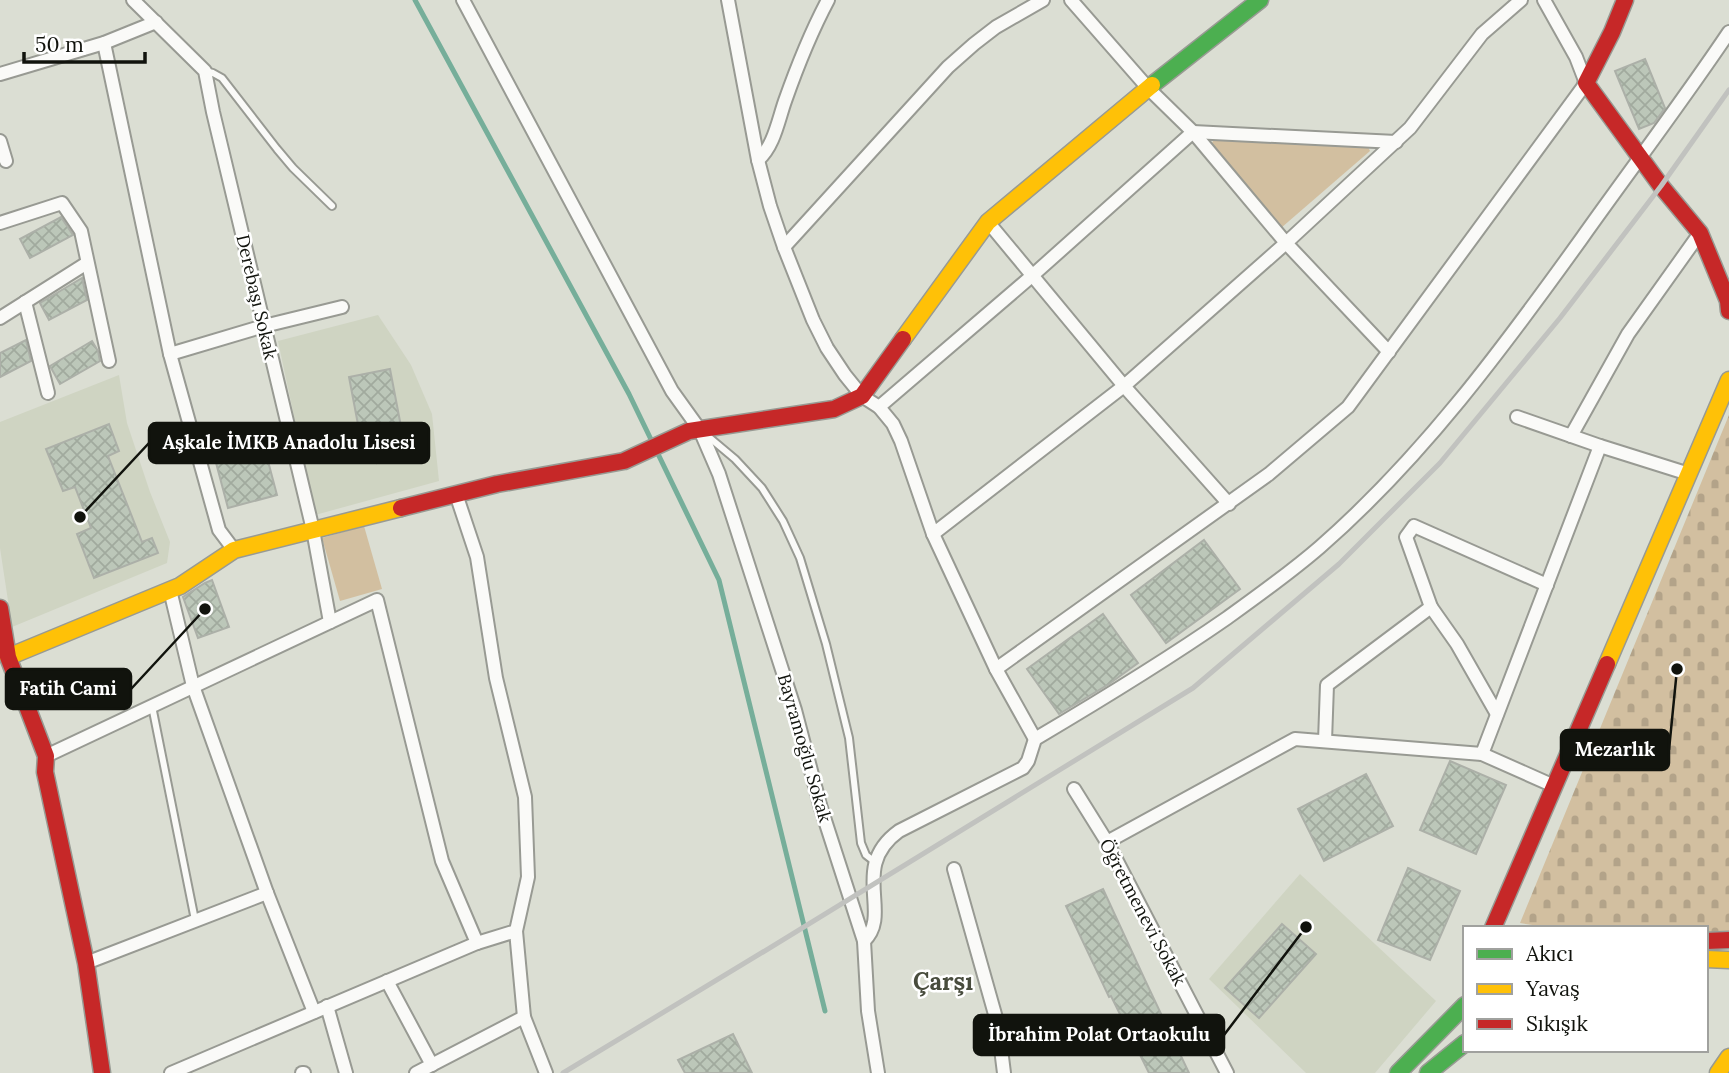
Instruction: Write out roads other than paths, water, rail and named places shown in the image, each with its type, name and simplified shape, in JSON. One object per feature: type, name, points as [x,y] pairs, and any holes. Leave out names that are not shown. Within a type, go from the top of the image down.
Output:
[{"type":"main road","points":[[8,657],[180,586],[234,550],[497,484],[624,461],[694,430],[834,409],[862,396],[988,222],[1148,88],[1260,0]]},
{"type":"main road","points":[[1625,0],[1586,83],[1700,233],[1728,301],[1729,311]]},
{"type":"main road","points":[[1494,926],[1729,380]]},
{"type":"main road","points":[[0,608],[8,657],[46,756],[45,772],[86,964],[102,1073]]},
{"type":"main road","points":[[1708,941],[1729,940]]},
{"type":"main road","points":[[1708,959],[1729,960]]},
{"type":"main road","points":[[1398,1073],[1463,1007]]},
{"type":"main road","points":[[1428,1073],[1463,1045]]},
{"type":"main road","points":[[1718,1073],[1729,1057]]},
{"type":"street","points":[[133,0],[205,71]]},
{"type":"street","name":"Bayramoğlu Sokak","points":[[463,0],[719,474],[795,710],[820,805],[864,941],[868,1011],[878,1073]]},
{"type":"street","points":[[728,0],[758,160],[770,206],[813,320],[845,375],[862,396],[879,407],[893,424],[933,534],[996,669],[1035,739]]},
{"type":"street","points":[[758,160],[772,141],[814,25],[828,0]]},
{"type":"street","points":[[784,247],[948,68],[996,27],[1042,0]]},
{"type":"street","points":[[1071,0],[1148,88],[1194,132],[1286,243],[1389,352]]},
{"type":"street","points":[[933,534],[1124,386],[1286,243],[1410,128],[1482,34],[1521,0]]},
{"type":"street","points":[[996,669],[1229,504],[1348,407],[1586,83],[1576,57],[1544,0]]},
{"type":"street","points":[[0,74],[104,43],[156,22]]},
{"type":"street","points":[[864,941],[872,933],[874,922],[875,862],[883,846],[899,831],[1023,768],[1035,739],[1114,692],[1223,621],[1290,572],[1346,524],[1427,439],[1493,360],[1680,104],[1729,32]]},
{"type":"street","points":[[104,43],[170,354],[219,530],[234,550]]},
{"type":"street","name":"Derebaşı Sokak","points":[[205,71],[313,530],[330,622]]},
{"type":"street","points":[[879,407],[1194,132],[1395,142]]},
{"type":"street","points":[[0,141],[6,160]]},
{"type":"street","points":[[0,223],[62,204],[81,231],[109,361]]},
{"type":"street","points":[[988,222],[1124,386],[1229,504]]},
{"type":"street","points":[[1571,436],[1628,334],[1700,233]]},
{"type":"street","points":[[0,318],[87,263]]},
{"type":"street","points":[[25,302],[48,393]]},
{"type":"street","points":[[170,354],[264,326],[342,307]]},
{"type":"street","points":[[1517,417],[1689,474]]},
{"type":"street","points":[[1482,754],[1600,446]]},
{"type":"street","points":[[456,494],[477,557],[496,678],[525,797],[528,877],[516,931],[524,1017],[546,1073]]},
{"type":"street","points":[[1497,714],[1457,644],[1431,607],[1406,537],[1414,526],[1547,585]]},
{"type":"street","points":[[170,590],[193,687],[267,893],[314,1012]]},
{"type":"street","points":[[46,756],[377,600],[442,860],[477,943]]},
{"type":"street","points":[[1325,741],[1327,685],[1431,607]]},
{"type":"street","points":[[1107,842],[1295,739],[1482,754],[1554,786]]},
{"type":"street","name":"Öğretmenevi Sokak","points":[[1074,789],[1107,842],[1227,1073]]},
{"type":"street","points":[[954,869],[998,1026],[1004,1073]]},
{"type":"street","points":[[86,964],[267,893]]},
{"type":"street","points":[[171,1073],[477,943],[516,931]]},
{"type":"street","points":[[387,981],[432,1065]]},
{"type":"street","points":[[327,1006],[346,1073]]},
{"type":"street","points":[[416,1073],[524,1017]]},
{"type":"lane","points":[[205,71],[222,78],[293,168],[332,206]]},
{"type":"lane","points":[[694,430],[735,459],[762,488],[783,521],[800,558],[826,644],[849,738],[861,843],[866,855],[875,862]]},
{"type":"lane","points":[[152,706],[195,921]]},
{"type":"waterway","points":[[415,0],[629,394],[719,580],[825,1011]]},
{"type":"railway","points":[[563,1073],[1193,688],[1339,564],[1440,463],[1560,318],[1661,186],[1729,90]]},
{"type":"place","name":"Aşkale İMKB Anadolu Lisesi","points":[[80,517]]},
{"type":"place","name":"Fatih Cami","points":[[205,609]]},
{"type":"place","name":"Mezarlık","points":[[1677,669]]},
{"type":"place","name":"İbrahim Polat Ortaokulu","points":[[1306,927]]},
{"type":"district","name":"Çarşı","points":[[943,981]]}]
